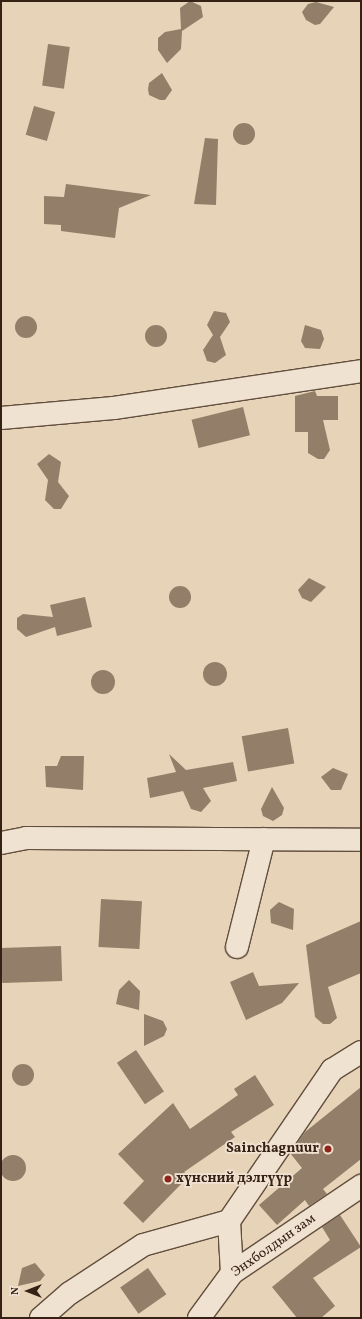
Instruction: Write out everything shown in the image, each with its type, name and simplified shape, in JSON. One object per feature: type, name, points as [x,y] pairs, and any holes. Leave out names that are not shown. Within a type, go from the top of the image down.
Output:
[{"type":"street","points":[[1,418],[114,408],[361,371]]},
{"type":"street","points":[[1,843],[26,838],[361,840]]},
{"type":"street","points":[[237,947],[264,839]]},
{"type":"street","points":[[232,1273],[229,1221],[332,1070],[361,1052]]},
{"type":"street","name":"Энхболдын зам","points":[[199,1318],[232,1273],[361,1186]]},
{"type":"street","points":[[41,1318],[70,1293],[144,1245],[229,1221]]},
{"type":"building","points":[[190,1],[201,6],[203,17],[182,31],[181,49],[167,63],[158,50],[158,38],[165,32],[181,29],[180,8]]},
{"type":"building","points":[[316,2],[334,7],[320,24],[315,25],[306,20],[302,12],[308,4]]},
{"type":"building","points":[[48,44],[70,47],[64,89],[42,86]]},
{"type":"building","points":[[162,73],[172,90],[165,100],[160,100],[149,95],[148,89],[149,83]]},
{"type":"building","points":[[34,106],[55,112],[47,141],[26,135]]},
{"type":"building","points":[[244,123],[252,126],[255,134],[252,142],[244,145],[236,142],[233,134],[236,126]]},
{"type":"building","points":[[205,138],[218,139],[216,205],[194,204]]},
{"type":"building","points":[[66,184],[151,195],[119,208],[115,238],[61,231],[61,225],[44,224],[44,196],[64,197]]},
{"type":"building","points":[[214,311],[226,313],[230,322],[220,337],[226,355],[215,363],[207,361],[203,350],[213,335],[207,325]]},
{"type":"building","points":[[26,316],[34,319],[37,327],[34,335],[26,338],[18,335],[15,327],[18,319]]},
{"type":"building","points":[[156,325],[164,328],[167,336],[164,344],[156,347],[148,344],[145,336],[148,328]]},
{"type":"building","points":[[305,325],[321,330],[324,339],[320,349],[305,348],[301,341]]},
{"type":"building","points":[[315,391],[317,396],[338,396],[338,420],[323,420],[330,450],[324,459],[318,459],[308,453],[308,432],[295,432],[295,396]]},
{"type":"building","points":[[243,407],[250,435],[199,448],[192,420]]},
{"type":"building","points":[[49,454],[61,462],[58,482],[69,496],[61,509],[54,509],[45,500],[48,480],[37,464]]},
{"type":"building","points":[[309,578],[326,587],[311,602],[302,598],[298,590]]},
{"type":"building","points":[[180,586],[188,589],[191,597],[188,605],[180,608],[172,605],[169,597],[172,589]]},
{"type":"building","points":[[85,597],[92,627],[57,636],[55,627],[26,637],[17,629],[17,618],[23,614],[53,617],[50,605]]},
{"type":"building","points":[[215,662],[223,666],[227,674],[223,682],[215,686],[207,682],[203,674],[207,666]]},
{"type":"building","points":[[103,670],[111,674],[115,682],[111,690],[103,694],[95,690],[91,682],[95,674]]},
{"type":"building","points":[[288,728],[294,763],[248,772],[242,736]]},
{"type":"building","points":[[169,754],[186,770],[233,762],[237,781],[203,788],[211,801],[201,812],[191,809],[183,791],[150,798],[147,778],[176,772]]},
{"type":"building","points":[[61,756],[84,756],[83,790],[46,787],[45,766],[57,766]]},
{"type":"building","points":[[333,768],[348,774],[341,790],[331,790],[321,777]]},
{"type":"building","points":[[272,787],[284,808],[282,815],[273,821],[263,816],[261,809]]},
{"type":"building","points":[[101,899],[142,901],[139,949],[98,947]]},
{"type":"building","points":[[279,902],[294,909],[293,930],[271,923],[270,910]]},
{"type":"building","points":[[361,921],[361,973],[328,987],[337,1018],[330,1024],[323,1024],[315,1017],[306,945]]},
{"type":"building","points":[[61,946],[62,981],[2,983],[1,948]]},
{"type":"building","points":[[253,972],[259,986],[299,983],[282,1003],[246,1020],[230,982]]},
{"type":"building","points":[[129,980],[140,991],[139,1010],[116,1004],[119,990]]},
{"type":"building","points":[[144,1014],[163,1021],[167,1029],[164,1036],[144,1046]]},
{"type":"building","points":[[136,1050],[164,1091],[145,1104],[117,1063]]},
{"type":"building","points":[[19,1064],[27,1064],[34,1071],[34,1079],[27,1086],[19,1086],[12,1079],[12,1071]]},
{"type":"building","points":[[255,1075],[274,1105],[231,1132],[235,1137],[184,1172],[189,1176],[143,1223],[123,1203],[144,1181],[118,1154],[173,1103],[190,1129],[238,1095],[234,1089]]},
{"type":"building","points":[[361,1087],[361,1159],[323,1189],[327,1194],[309,1206],[305,1200],[277,1225],[259,1205],[302,1168],[290,1153],[305,1132]]},
{"type":"building","points":[[13,1155],[22,1159],[26,1168],[22,1177],[13,1181],[4,1177],[0,1168],[4,1159]]},
{"type":"building","points":[[340,1215],[361,1247],[313,1278],[335,1306],[321,1318],[297,1318],[272,1287],[330,1240],[322,1227]]},
{"type":"building","points":[[35,1263],[45,1275],[40,1281],[18,1286],[22,1268]]},
{"type":"building","points":[[148,1268],[166,1294],[139,1314],[120,1288]]},
{"type":"place","name":"Sainchagnuur","points":[[328,1149]]},
{"type":"place","name":"хүнсний дэлгүүр","points":[[168,1179]]}]
